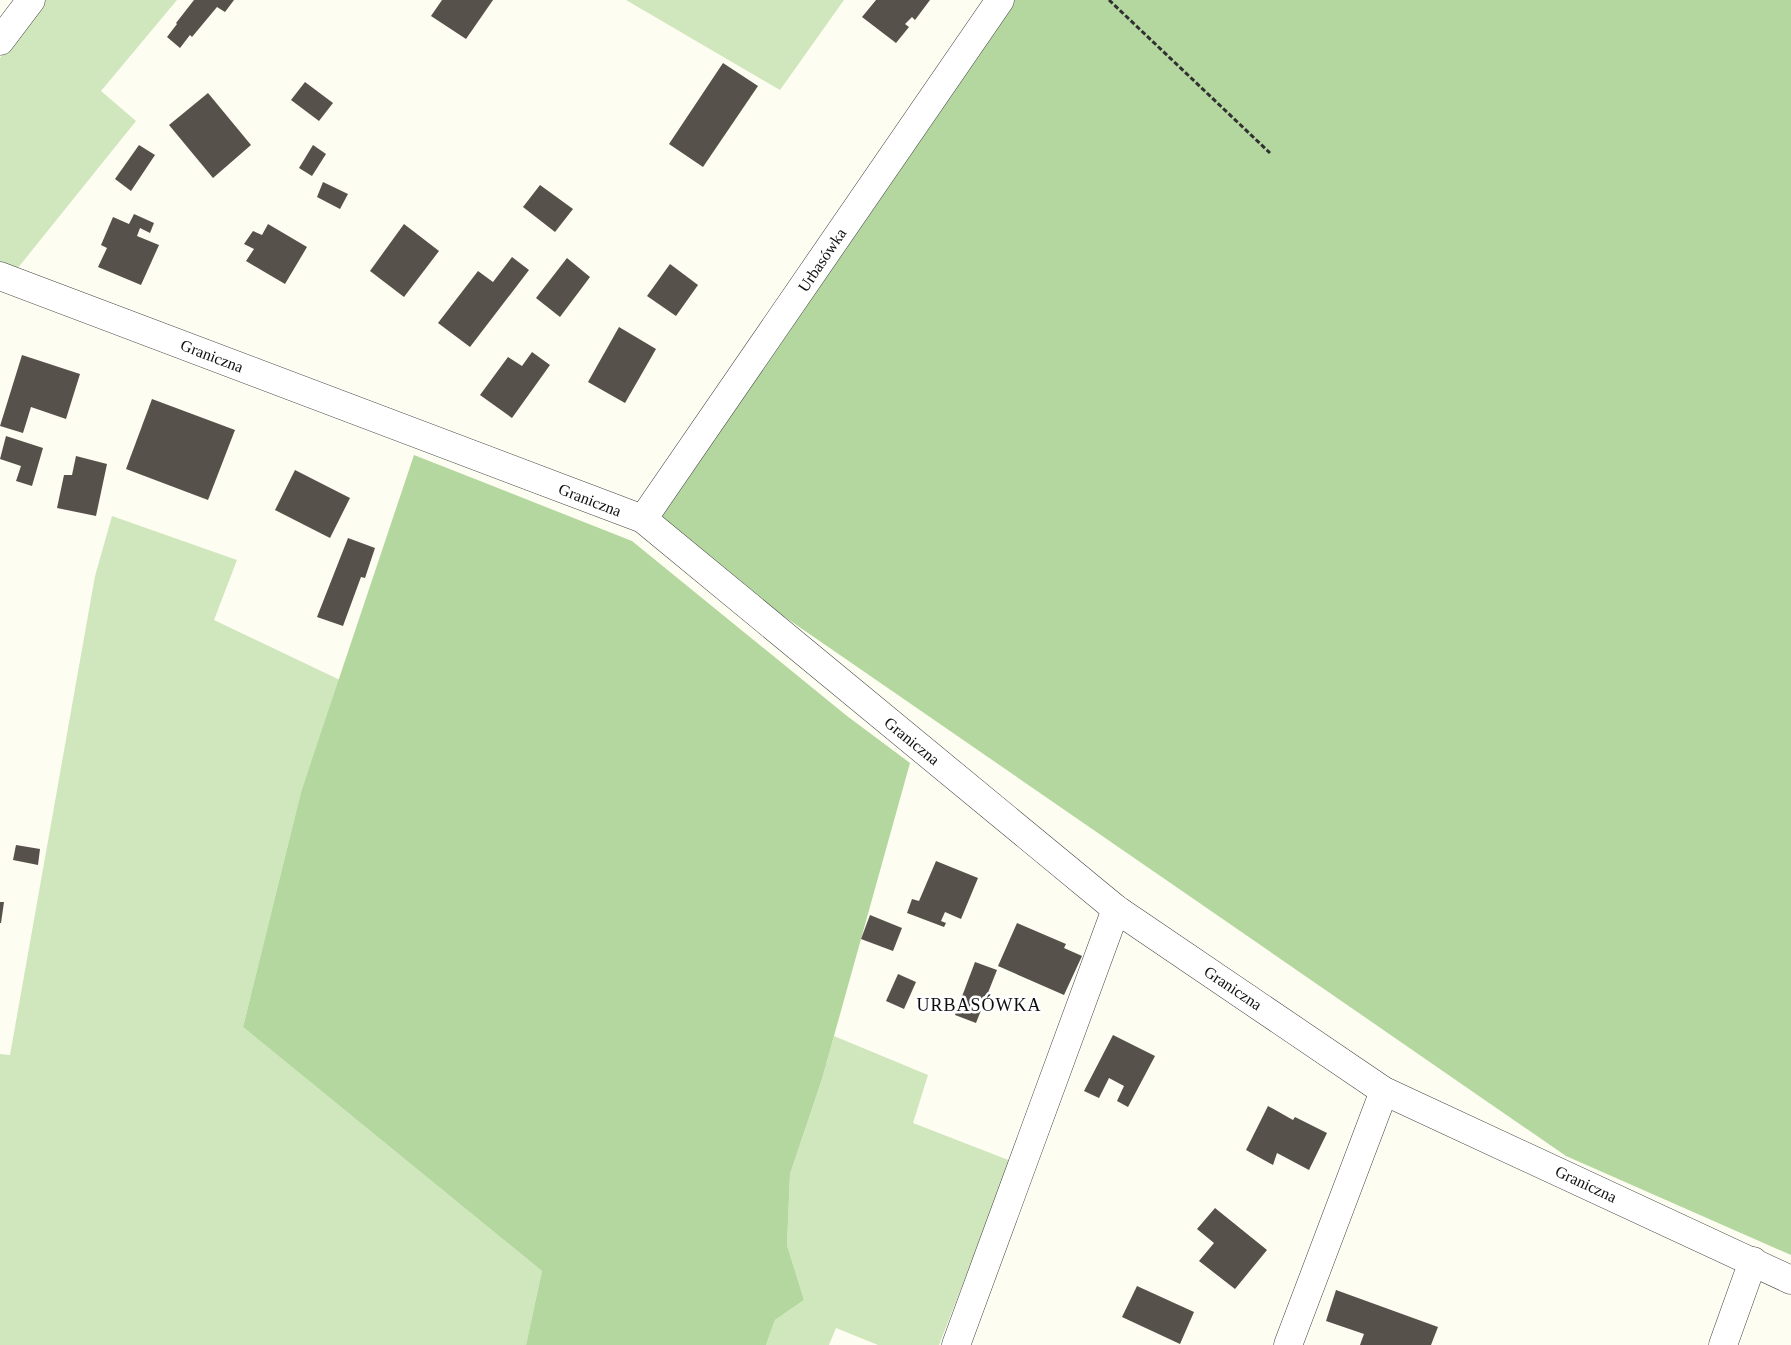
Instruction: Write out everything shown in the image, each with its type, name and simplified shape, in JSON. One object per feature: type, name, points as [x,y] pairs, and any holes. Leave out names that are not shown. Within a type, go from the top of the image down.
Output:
[{"type":"street","points":[[0,41],[31,0]]},
{"type":"street","name":"Urbasówka","points":[[643,520],[1000,0]]},
{"type":"street","name":"Graniczna","points":[[0,276],[643,520],[1116,909],[1384,1091],[1791,1280]]},
{"type":"street","points":[[956,1345],[1116,909]]},
{"type":"street","points":[[1288,1345],[1384,1091]]},
{"type":"street","points":[[1723,1345],[1753,1261]]},
{"type":"path","points":[[1109,0],[1270,153]]},
{"type":"green space","points":[[44,0],[177,0],[101,91],[136,121],[17,269],[0,262],[0,58]]},
{"type":"green space","points":[[626,0],[844,0],[780,90]]},
{"type":"green space","points":[[1011,0],[1791,0],[1791,1255],[1566,1156],[643,519]]},
{"type":"green space","points":[[414,455],[632,541],[847,716],[910,763],[822,1079],[790,1174],[787,1245],[804,1300],[775,1320],[766,1345],[526,1345],[542,1271],[243,1027],[301,792]]},
{"type":"green space","points":[[112,516],[237,560],[214,620],[340,680],[301,792],[243,1027],[542,1271],[526,1345],[0,1345],[0,1054],[10,1055],[95,576]]},
{"type":"green space","points":[[834,1036],[928,1075],[913,1123],[1011,1161],[939,1345],[878,1345],[836,1328],[829,1345],[766,1345],[775,1320],[804,1300],[787,1245],[790,1174],[822,1079]]},
{"type":"building","points":[[194,0],[234,0],[225,12],[217,7],[192,37],[190,35],[180,48],[167,37]]},
{"type":"building","points":[[442,0],[493,0],[466,39],[431,16]]},
{"type":"building","points":[[876,0],[930,0],[915,20],[912,17],[905,24],[909,27],[896,43],[862,17]]},
{"type":"building","points":[[723,63],[758,86],[703,167],[669,144]]},
{"type":"building","points":[[305,82],[333,103],[319,121],[291,100]]},
{"type":"building","points":[[208,93],[251,145],[213,178],[169,125]]},
{"type":"building","points":[[139,145],[155,155],[131,191],[115,179]]},
{"type":"building","points":[[313,145],[326,154],[312,176],[299,168]]},
{"type":"building","points":[[323,182],[348,194],[340,209],[317,197]]},
{"type":"building","points":[[540,185],[573,209],[555,232],[523,207]]},
{"type":"building","points":[[134,214],[154,223],[150,233],[140,228],[137,236],[159,245],[141,285],[98,267],[107,248],[101,245],[113,217],[129,224]]},
{"type":"building","points":[[268,224],[307,247],[285,284],[246,261],[254,249],[244,244],[253,231],[262,235]]},
{"type":"building","points":[[404,224],[439,251],[404,297],[370,271]]},
{"type":"building","points":[[512,257],[529,270],[470,347],[438,323],[478,271],[493,282]]},
{"type":"building","points":[[567,258],[590,277],[560,317],[536,298]]},
{"type":"building","points":[[670,264],[698,285],[676,316],[647,296]]},
{"type":"building","points":[[619,327],[656,349],[625,403],[588,382]]},
{"type":"building","points":[[532,352],[550,365],[512,418],[480,395],[508,357],[522,366]]},
{"type":"building","points":[[22,355],[80,374],[66,419],[31,407],[23,433],[0,426]]},
{"type":"building","points":[[152,399],[235,430],[208,500],[126,469]]},
{"type":"building","points":[[6,436],[43,448],[32,486],[16,481],[21,466],[0,459]]},
{"type":"building","points":[[76,456],[107,464],[96,516],[57,508],[64,475],[72,475]]},
{"type":"building","points":[[295,470],[350,498],[330,538],[275,510]]},
{"type":"building","points":[[348,538],[375,548],[365,578],[361,577],[343,626],[317,617]]},
{"type":"building","points":[[16,845],[40,849],[38,865],[13,860]]},
{"type":"building","points":[[936,861],[978,878],[961,919],[945,912],[941,921],[946,923],[944,927],[907,913],[912,899],[919,901]]},
{"type":"building","points":[[0,902],[4,902],[1,923],[0,923]]},
{"type":"building","points":[[870,915],[902,928],[893,951],[861,939]]},
{"type":"building","points":[[1017,923],[1066,944],[1064,948],[1082,956],[1064,995],[998,966]]},
{"type":"building","points":[[975,962],[997,970],[976,1023],[955,1015]]},
{"type":"building","points":[[898,974],[916,982],[904,1009],[886,1001]]},
{"type":"building","points":[[1113,1035],[1155,1056],[1128,1107],[1117,1101],[1124,1086],[1109,1078],[1099,1098],[1084,1091]]},
{"type":"building","points":[[1268,1106],[1293,1120],[1295,1117],[1327,1133],[1309,1170],[1277,1153],[1273,1165],[1246,1150]]},
{"type":"building","points":[[1215,1208],[1267,1250],[1235,1289],[1199,1261],[1214,1243],[1197,1229]]},
{"type":"building","points":[[1137,1286],[1194,1312],[1180,1344],[1122,1317]]},
{"type":"building","points":[[1336,1290],[1438,1327],[1431,1345],[1360,1345],[1364,1334],[1326,1321]]},
{"type":"district","name":"URBASÓWKA","points":[[979,1005]]}]
